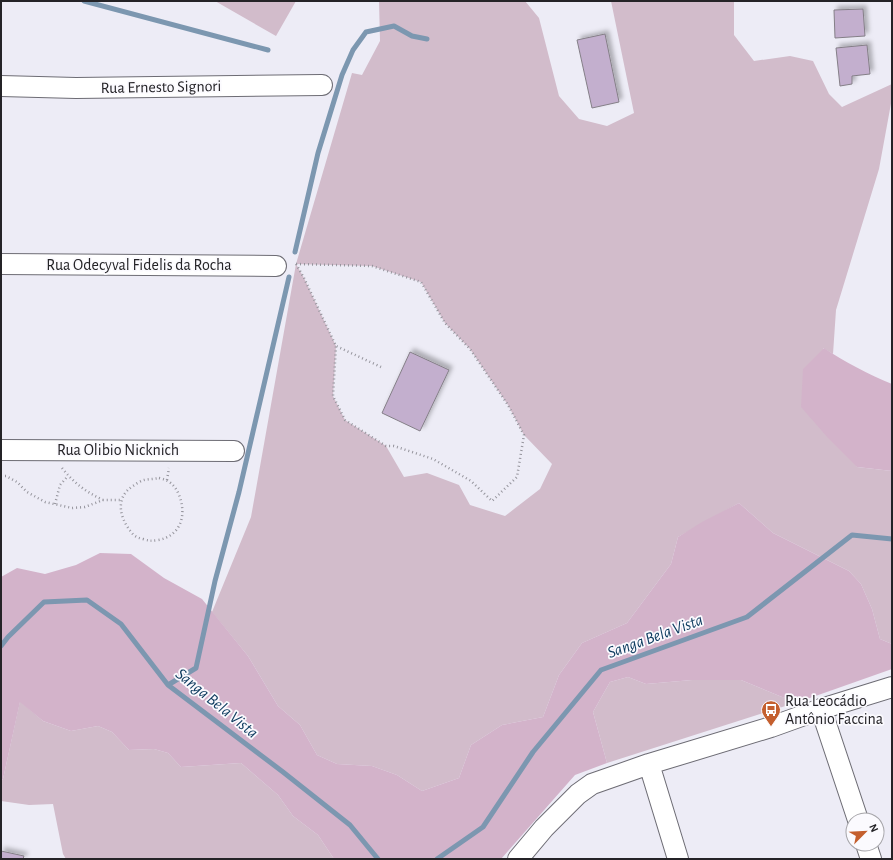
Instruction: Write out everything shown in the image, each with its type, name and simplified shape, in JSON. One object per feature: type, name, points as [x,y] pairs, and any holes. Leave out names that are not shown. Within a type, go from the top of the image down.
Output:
[{"type":"street","name":"Rua Ernesto Signori","points":[[1,86],[84,88],[322,85]]},
{"type":"street","name":"Rua Odecyval Fidelis da Rocha","points":[[1,264],[276,266]]},
{"type":"street","name":"Rua Olibio Nicknich","points":[[1,450],[234,451]]},
{"type":"street","points":[[518,859],[544,828],[578,794],[592,784],[649,764],[771,727],[821,709],[892,687]]},
{"type":"street","points":[[821,709],[855,812]]},
{"type":"street","points":[[649,764],[678,859]]},
{"type":"path","points":[[276,266],[296,264],[372,266],[421,282],[445,323],[470,349],[508,405],[524,435],[517,477],[492,501],[471,481],[433,459],[394,446],[386,446],[345,420],[333,396],[336,346],[296,264]]},
{"type":"path","points":[[336,346],[381,367]]},
{"type":"path","points":[[58,462],[68,476],[87,493],[103,500]]},
{"type":"path","points":[[1,476],[6,476],[17,482],[27,492],[45,502],[72,508],[85,507],[103,500],[121,500]]},
{"type":"path","points":[[55,504],[60,485],[68,476]]},
{"type":"path","points":[[159,478],[167,480],[178,492],[183,504],[183,516],[178,527],[171,535],[149,542],[134,536],[125,525],[121,512],[121,500],[126,491],[143,480],[159,478]]},
{"type":"shaded area","points":[[215,1],[296,1],[276,36]]},
{"type":"shaded area","points":[[379,1],[525,1],[539,18],[559,96],[579,119],[607,126],[634,113],[611,1],[734,1],[734,35],[754,61],[790,56],[813,61],[829,94],[842,107],[892,84],[892,98],[879,169],[836,310],[833,354],[823,348],[857,467],[892,471],[892,644],[880,639],[872,609],[861,584],[849,571],[773,533],[739,503],[678,537],[671,564],[627,623],[582,643],[559,675],[543,717],[502,725],[471,745],[459,778],[422,791],[397,775],[372,766],[337,764],[317,755],[300,725],[278,706],[248,656],[212,612],[251,517],[296,264],[352,73],[362,75],[380,41]],"holes":[[[296,264],[372,266],[421,282],[445,323],[470,349],[508,405],[524,435],[552,464],[540,489],[505,516],[470,505],[459,485],[427,473],[404,477],[386,446],[345,420],[333,396],[336,346]]]},
{"type":"shaded area","points":[[824,348],[857,368],[892,384],[892,471],[857,467],[828,438],[801,407],[803,369]]},
{"type":"shaded area","points":[[739,503],[773,533],[849,571],[861,584],[872,609],[880,639],[892,644],[892,669],[807,699],[782,697],[741,680],[692,680],[646,684],[628,677],[610,682],[593,712],[607,763],[575,775],[501,859],[334,859],[318,835],[293,816],[278,795],[241,763],[181,767],[168,753],[154,749],[129,750],[112,732],[98,726],[71,731],[43,721],[20,702],[3,779],[1,781],[1,577],[17,568],[45,574],[76,565],[100,553],[131,554],[164,578],[202,599],[248,656],[278,706],[300,725],[317,755],[337,764],[372,766],[397,775],[422,791],[459,778],[471,745],[502,725],[543,717],[559,675],[582,643],[627,623],[671,564],[678,537],[702,522]]},
{"type":"shaded area","points":[[628,677],[646,684],[692,680],[741,680],[782,697],[807,699],[607,763],[593,712],[610,682]]},
{"type":"shaded area","points":[[20,701],[43,721],[71,731],[98,726],[112,732],[129,750],[154,749],[168,753],[181,767],[241,763],[278,795],[293,816],[318,835],[334,859],[66,859],[63,854],[53,804],[29,805],[1,801],[1,781],[3,779]]},
{"type":"building","points":[[863,9],[865,36],[835,38],[834,10]]},
{"type":"building","points":[[605,34],[619,102],[592,108],[577,40]]},
{"type":"building","points":[[867,45],[870,74],[852,76],[852,84],[840,86],[836,48]]},
{"type":"building","points":[[410,352],[449,370],[420,431],[382,413]]},
{"type":"building","points":[[1,851],[24,856],[23,859],[1,859]]},
{"type":"waterway","points":[[84,1],[268,50]]},
{"type":"waterway","points":[[295,252],[318,153],[342,75],[353,50],[366,32],[394,26],[412,36],[427,39]]},
{"type":"waterway","points":[[168,685],[196,668],[215,581],[239,492],[289,277]]},
{"type":"waterway","name":"Sanga Bela Vista","points":[[437,859],[483,827],[533,752],[601,670],[747,617],[852,535],[892,539]]},
{"type":"waterway","name":"Sanga Bela Vista","points":[[1,646],[8,637],[44,602],[87,600],[121,624],[168,685],[350,825],[378,859]]},
{"type":"place","name":"Rua Leocádio Antônio Faccina","points":[[771,727]]}]
